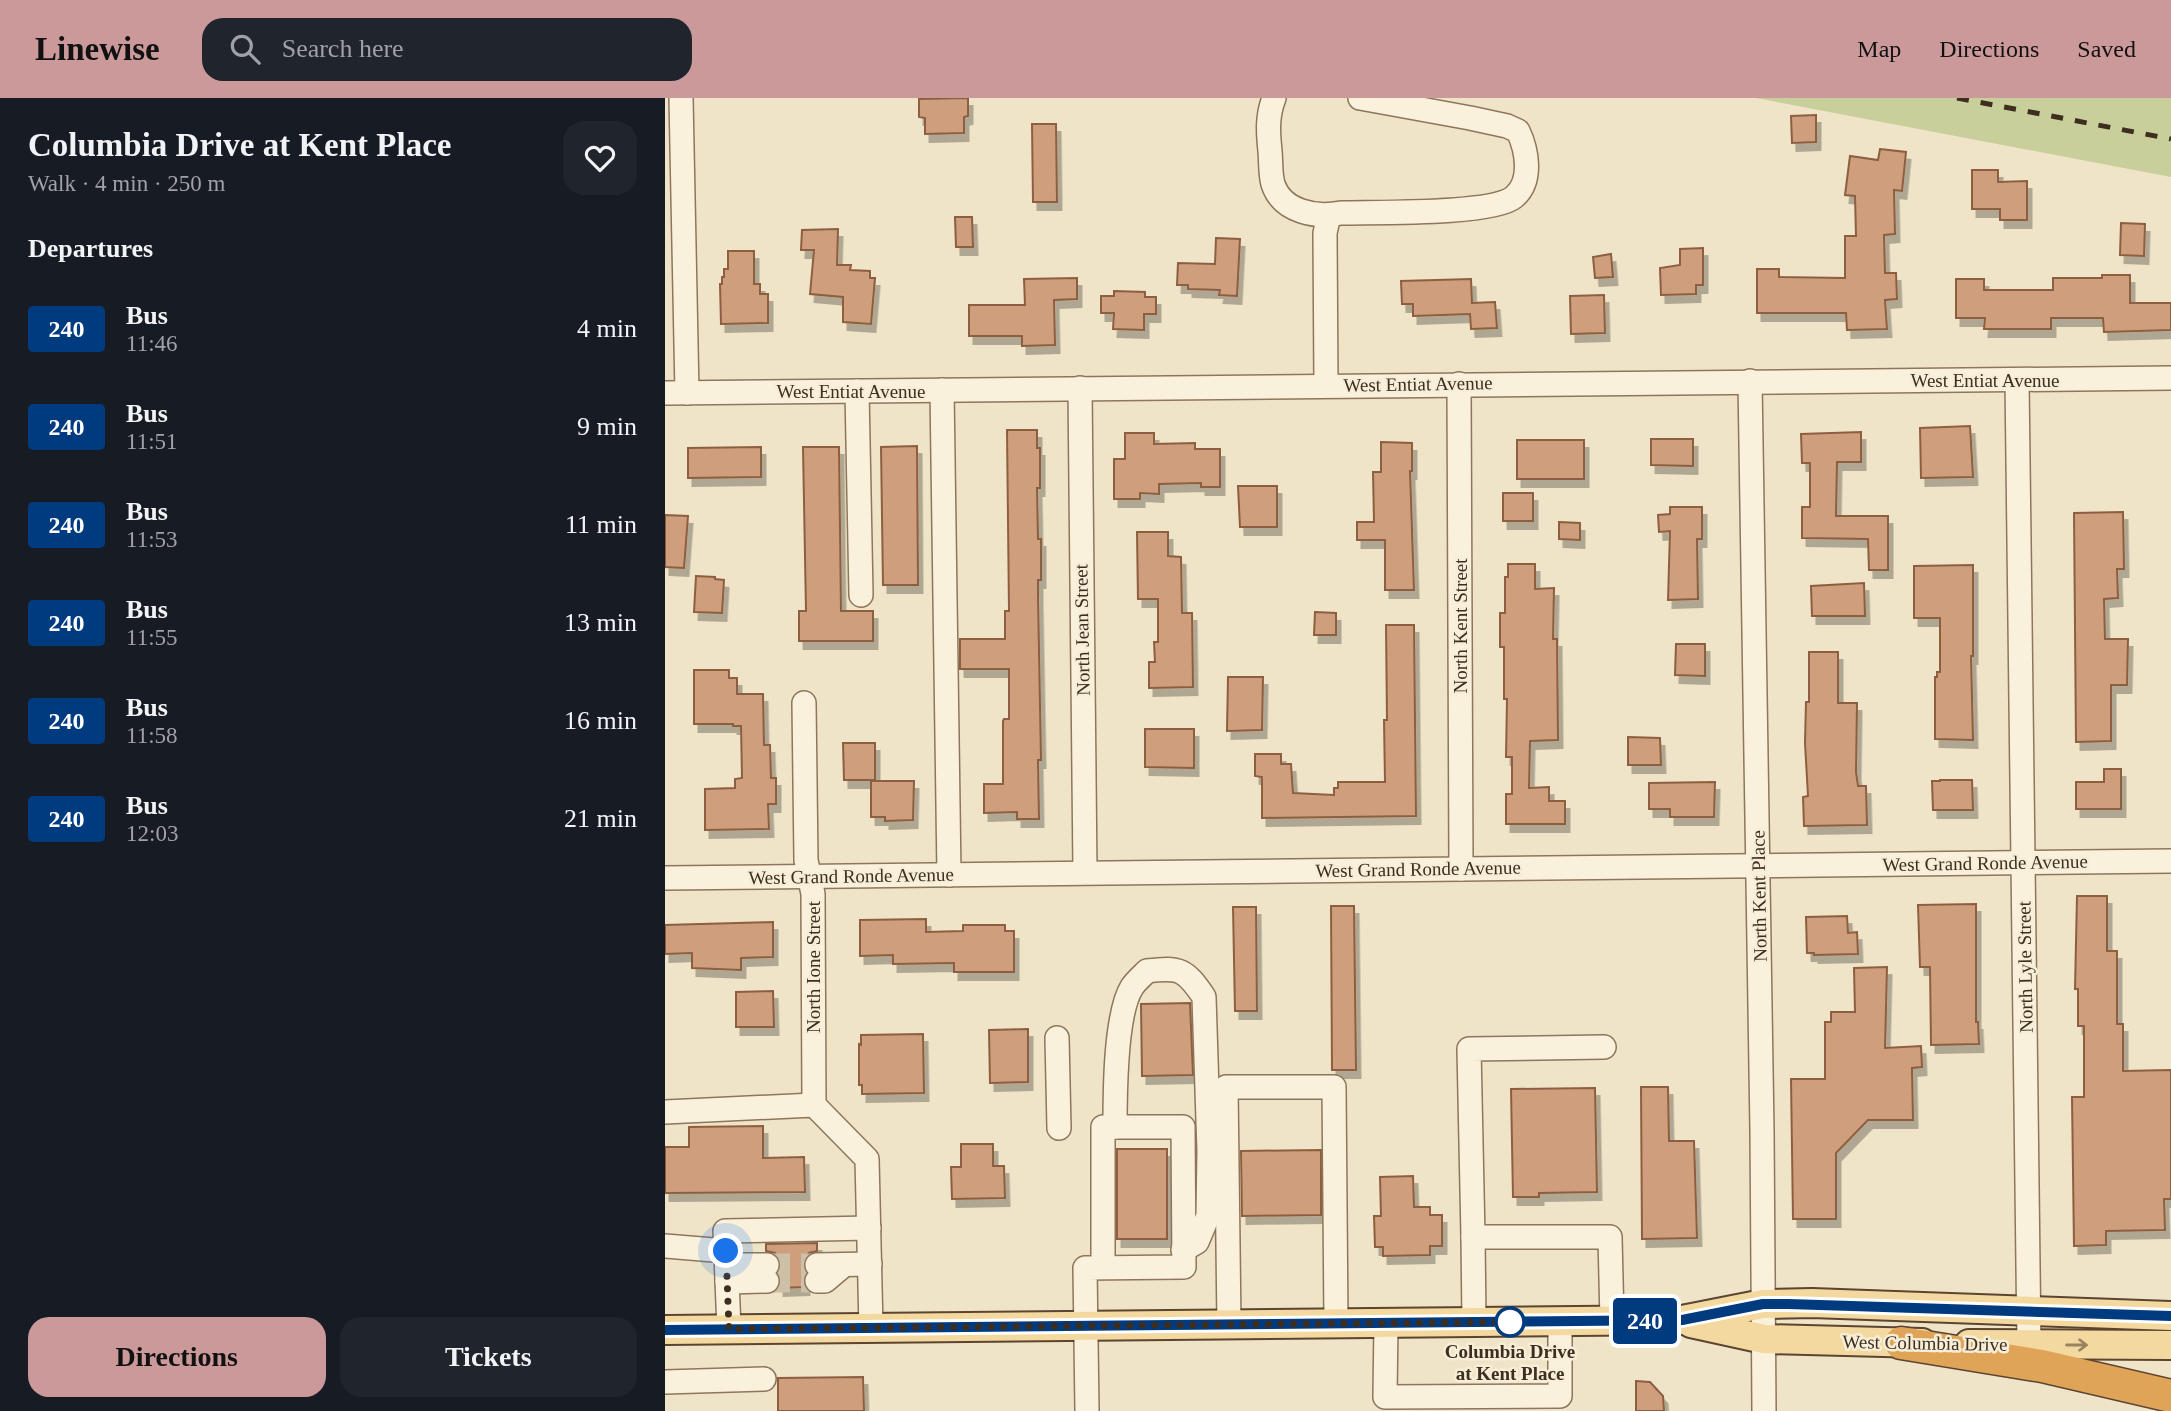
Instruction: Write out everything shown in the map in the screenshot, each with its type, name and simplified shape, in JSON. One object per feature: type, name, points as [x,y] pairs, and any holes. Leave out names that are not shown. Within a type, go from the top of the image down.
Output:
[{"type":"highway","points":[[1901,1343],[2042,1366],[2171,1396]]},
{"type":"main road","name":"West Columbia Drive","points":[[665,1330],[1682,1320],[1763,1304],[1851,1304],[2171,1316]]},
{"type":"main road","name":"West Columbia Drive","points":[[1682,1320],[1764,1339],[2171,1345]]},
{"type":"street","points":[[676,393],[681,98]]},
{"type":"street","points":[[1274,98],[1267,124],[1273,184],[1285,203],[1301,212],[1329,215],[1469,208],[1499,205],[1515,196],[1526,175],[1526,149],[1518,131],[1483,121],[1360,98]]},
{"type":"street","points":[[1326,385],[1325,233],[1329,215]]},
{"type":"street","name":"West Entiat Avenue","points":[[676,393],[2171,378]]},
{"type":"street","name":"North Lyle Street","points":[[2017,380],[2031,1311],[2029,1345]]},
{"type":"street","name":"North Kent Place","points":[[1750,381],[1764,1411]]},
{"type":"street","name":"North Kent Street","points":[[1459,384],[1461,869]]},
{"type":"street","name":"North Jean Street","points":[[1080,388],[1085,872]]},
{"type":"street","points":[[942,390],[949,875]]},
{"type":"street","points":[[857,391],[861,595]]},
{"type":"street","name":"North Ione Street","points":[[804,703],[806,860],[813,894],[814,1105]]},
{"type":"street","name":"West Grand Ronde Avenue","points":[[665,878],[2171,860]]},
{"type":"street","points":[[1115,1127],[1123,1010],[1132,987],[1147,971],[1171,968],[1190,977],[1204,997],[1209,1152],[1208,1216],[1198,1242],[1183,1250]]},
{"type":"street","points":[[1057,1038],[1059,1128]]},
{"type":"street","points":[[1474,1322],[1469,1049],[1604,1047]]},
{"type":"street","points":[[1229,1325],[1226,1087],[1334,1087],[1336,1323]]},
{"type":"street","points":[[665,1112],[814,1105],[867,1158],[871,1328]]},
{"type":"street","points":[[1087,1411],[1085,1268],[1184,1267],[1183,1127],[1103,1127],[1104,1267]]},
{"type":"street","points":[[729,1329],[725,1231],[869,1228]]},
{"type":"street","points":[[1473,1237],[1610,1237],[1612,1321]]},
{"type":"street","points":[[665,1246],[727,1266],[767,1273]]},
{"type":"street","points":[[817,1273],[825,1280],[844,1265],[870,1264]]},
{"type":"street","points":[[1385,1323],[1385,1397],[1560,1396],[1560,1321]]},
{"type":"street","points":[[665,1382],[764,1380]]},
{"type":"green space","points":[[1756,98],[2171,98],[2171,177]]},
{"type":"building","points":[[968,98],[964,133],[925,134],[925,118],[919,117],[919,99]]},
{"type":"building","points":[[1816,115],[1816,142],[1792,143],[1791,116]]},
{"type":"building","points":[[1032,124],[1056,124],[1057,202],[1033,202]]},
{"type":"building","points":[[1880,149],[1906,152],[1902,191],[1894,190],[1895,234],[1884,235],[1885,273],[1896,273],[1897,299],[1885,300],[1887,329],[1847,330],[1846,313],[1757,313],[1757,269],[1779,269],[1779,277],[1845,278],[1845,236],[1856,236],[1855,196],[1845,195],[1850,156],[1878,160]]},
{"type":"building","points":[[1972,170],[1998,170],[1998,182],[2027,181],[2027,220],[2000,220],[2000,209],[1972,209]]},
{"type":"building","points":[[955,217],[972,217],[973,247],[956,247]]},
{"type":"building","points":[[2121,223],[2145,224],[2144,256],[2120,255]]},
{"type":"building","points":[[838,229],[837,265],[851,265],[850,270],[870,271],[870,278],[875,278],[871,324],[843,322],[843,297],[810,294],[814,250],[801,250],[802,230]]},
{"type":"building","points":[[1216,238],[1240,239],[1237,296],[1219,295],[1220,290],[1188,289],[1188,285],[1177,285],[1178,263],[1215,264]]},
{"type":"building","points":[[1703,248],[1703,285],[1696,285],[1696,294],[1661,295],[1660,268],[1680,265],[1680,249]]},
{"type":"building","points":[[728,251],[754,251],[754,284],[760,284],[760,294],[768,294],[768,323],[721,324],[720,284],[724,269],[728,269]]},
{"type":"building","points":[[1611,254],[1613,277],[1595,278],[1593,257]]},
{"type":"building","points":[[2102,275],[2130,275],[2130,303],[2171,303],[2171,330],[2104,332],[2103,318],[2051,318],[2051,329],[1984,329],[1985,318],[1956,318],[1956,279],[1984,279],[1984,290],[2053,290],[2053,278],[2102,278]]},
{"type":"building","points":[[1077,278],[1077,299],[1054,300],[1055,345],[1022,346],[1022,336],[969,336],[969,305],[1025,305],[1024,279]]},
{"type":"building","points":[[1471,279],[1472,303],[1495,302],[1497,328],[1471,329],[1470,314],[1413,316],[1413,304],[1402,304],[1401,281]]},
{"type":"building","points":[[1114,291],[1145,292],[1145,297],[1156,297],[1156,314],[1144,314],[1144,330],[1113,329],[1114,313],[1101,313],[1101,296],[1114,296]]},
{"type":"building","points":[[1604,295],[1605,333],[1571,334],[1570,296]]},
{"type":"building","points":[[1970,426],[1973,477],[1921,478],[1920,428]]},
{"type":"building","points":[[1007,430],[1037,430],[1037,448],[1040,448],[1040,488],[1037,488],[1038,539],[1041,539],[1041,580],[1038,580],[1041,760],[1038,760],[1039,819],[1017,819],[1017,812],[984,813],[984,784],[1003,784],[1003,721],[1009,719],[1009,669],[960,669],[960,639],[1005,639],[1005,611],[1009,611]]},
{"type":"building","points":[[1861,432],[1861,462],[1837,462],[1836,516],[1888,516],[1888,570],[1869,570],[1868,539],[1802,538],[1802,507],[1810,507],[1810,463],[1802,463],[1801,434]]},
{"type":"building","points":[[1125,433],[1154,433],[1154,444],[1195,443],[1195,449],[1220,449],[1220,487],[1201,487],[1201,483],[1159,484],[1159,494],[1140,493],[1140,499],[1114,499],[1114,459],[1125,459]]},
{"type":"building","points":[[1651,439],[1693,439],[1693,466],[1651,465]]},
{"type":"building","points":[[1517,440],[1584,440],[1584,479],[1517,479]]},
{"type":"building","points":[[1381,442],[1412,443],[1410,471],[1414,590],[1385,590],[1385,540],[1357,540],[1357,522],[1374,522],[1373,472],[1381,472]]},
{"type":"building","points":[[917,446],[918,585],[883,585],[881,447]]},
{"type":"building","points":[[761,447],[761,477],[688,478],[688,448]]},
{"type":"building","points":[[803,447],[839,447],[841,611],[873,611],[873,641],[799,641],[799,611],[806,611]]},
{"type":"building","points":[[1238,486],[1277,486],[1277,527],[1240,527]]},
{"type":"building","points":[[1503,493],[1533,493],[1533,521],[1503,521]]},
{"type":"building","points":[[1670,507],[1702,507],[1702,539],[1697,539],[1698,599],[1668,600],[1670,531],[1659,532],[1658,515],[1670,514]]},
{"type":"building","points":[[2123,512],[2124,569],[2117,569],[2118,598],[2104,599],[2105,639],[2128,639],[2127,685],[2111,685],[2111,741],[2076,742],[2074,513]]},
{"type":"building","points":[[665,515],[688,516],[684,568],[665,567]]},
{"type":"building","points":[[1559,522],[1580,523],[1580,540],[1559,539]]},
{"type":"building","points":[[1137,532],[1168,532],[1168,556],[1181,557],[1182,613],[1192,613],[1193,687],[1149,688],[1149,662],[1155,662],[1154,642],[1158,642],[1158,599],[1138,599]]},
{"type":"building","points":[[1508,564],[1535,564],[1535,589],[1554,588],[1553,639],[1557,639],[1558,740],[1530,741],[1529,788],[1549,787],[1549,801],[1565,801],[1565,824],[1506,824],[1506,794],[1512,794],[1512,757],[1506,757],[1507,699],[1504,699],[1504,647],[1500,647],[1500,613],[1505,613],[1505,577],[1508,577]]},
{"type":"building","points":[[1973,565],[1973,740],[1935,739],[1935,677],[1937,672],[1940,672],[1940,618],[1914,618],[1914,566]]},
{"type":"building","points":[[696,576],[724,580],[722,613],[694,612]]},
{"type":"building","points":[[1864,583],[1865,616],[1812,616],[1811,586]]},
{"type":"building","points":[[1315,612],[1336,613],[1336,635],[1314,635]]},
{"type":"building","points":[[1386,625],[1414,625],[1416,816],[1262,818],[1262,777],[1255,776],[1255,754],[1281,754],[1281,764],[1291,764],[1293,793],[1334,795],[1338,782],[1385,782]]},
{"type":"building","points":[[1676,644],[1705,644],[1705,676],[1675,675]]},
{"type":"building","points":[[1809,652],[1838,652],[1838,703],[1857,703],[1856,772],[1858,786],[1866,786],[1867,825],[1804,826],[1803,797],[1808,796],[1805,743],[1806,702],[1809,702]]},
{"type":"building","points":[[694,670],[729,670],[729,678],[737,678],[737,694],[763,694],[764,745],[770,745],[771,778],[776,778],[776,804],[768,804],[769,829],[705,830],[705,789],[735,788],[735,779],[742,778],[741,726],[694,724]]},
{"type":"building","points":[[1228,677],[1263,677],[1262,730],[1227,731]]},
{"type":"building","points":[[1145,729],[1194,729],[1194,768],[1145,767]]},
{"type":"building","points":[[1628,737],[1660,738],[1661,765],[1628,765]]},
{"type":"building","points":[[843,743],[875,743],[875,780],[844,780]]},
{"type":"building","points":[[2104,769],[2121,769],[2121,809],[2076,809],[2076,782],[2104,782]]},
{"type":"building","points":[[1972,780],[1973,810],[1933,810],[1932,781]]},
{"type":"building","points":[[871,781],[914,781],[913,820],[885,821],[885,817],[871,817]]},
{"type":"building","points":[[1715,782],[1714,817],[1670,817],[1670,809],[1649,809],[1649,783]]},
{"type":"building","points":[[2077,896],[2107,896],[2107,951],[2117,951],[2117,1024],[2123,1024],[2123,1071],[2171,1070],[2171,1199],[2164,1199],[2165,1230],[2106,1231],[2106,1245],[2074,1246],[2072,1097],[2084,1097],[2084,1026],[2078,1026],[2078,989],[2075,989]]},
{"type":"building","points":[[1976,904],[1976,1022],[1979,1044],[1931,1045],[1930,967],[1920,967],[1918,905]]},
{"type":"building","points":[[1331,906],[1354,906],[1356,1070],[1332,1070]]},
{"type":"building","points":[[1233,907],[1256,907],[1257,1011],[1235,1011]]},
{"type":"building","points":[[1847,916],[1848,933],[1857,932],[1858,954],[1807,953],[1806,917]]},
{"type":"building","points":[[926,919],[926,932],[963,931],[963,925],[1005,925],[1005,931],[1014,931],[1014,972],[954,972],[954,963],[893,964],[893,955],[860,956],[860,920]]},
{"type":"building","points":[[773,922],[773,957],[741,958],[741,970],[692,968],[692,953],[665,954],[665,925]]},
{"type":"building","points":[[1887,967],[1885,1048],[1921,1046],[1922,1067],[1912,1068],[1913,1120],[1868,1120],[1836,1153],[1836,1219],[1793,1219],[1791,1079],[1825,1079],[1825,1022],[1831,1022],[1831,1012],[1855,1012],[1854,968]]},
{"type":"building","points":[[773,991],[774,1027],[736,1027],[736,992]]},
{"type":"building","points":[[1190,1003],[1193,1075],[1142,1076],[1141,1004]]},
{"type":"building","points":[[1028,1029],[1028,1082],[990,1083],[989,1030]]},
{"type":"building","points":[[923,1034],[924,1093],[862,1094],[862,1085],[859,1085],[861,1035]]},
{"type":"building","points":[[1641,1087],[1668,1087],[1669,1141],[1694,1141],[1697,1238],[1642,1239]]},
{"type":"building","points":[[1595,1088],[1597,1192],[1539,1193],[1539,1197],[1513,1197],[1511,1089]]},
{"type":"building","points":[[763,1126],[763,1158],[804,1157],[805,1192],[665,1193],[665,1147],[689,1147],[689,1127]]},
{"type":"building","points":[[961,1144],[993,1144],[993,1166],[1004,1166],[1005,1198],[952,1199],[951,1167],[961,1167]]},
{"type":"building","points":[[1117,1149],[1167,1149],[1167,1239],[1117,1239]]},
{"type":"building","points":[[1321,1150],[1321,1215],[1242,1216],[1241,1151]]},
{"type":"building","points":[[1413,1176],[1414,1207],[1430,1207],[1430,1215],[1442,1215],[1442,1246],[1430,1246],[1430,1255],[1383,1256],[1383,1247],[1375,1247],[1374,1216],[1381,1216],[1380,1177]]},
{"type":"building","points":[[817,1243],[817,1251],[809,1253],[804,1259],[805,1287],[779,1288],[779,1259],[775,1253],[766,1251],[766,1244]]},
{"type":"building","points":[[863,1377],[864,1411],[778,1411],[778,1378]]},
{"type":"building","points":[[1636,1381],[1650,1382],[1663,1396],[1664,1411],[1636,1411]]},
{"type":"tunnel","points":[[767,1265],[817,1265]]},
{"type":"tunnel","points":[[767,1281],[817,1281]]},
{"type":"railway","points":[[1957,98],[2171,139]]},
{"type":"bus line","name":"240","points":[[665,1330],[1682,1320],[1763,1304],[1851,1304],[2171,1316]]},
{"type":"place","name":"Columbia Drive at Kent Place","points":[[1510,1322]]},
{"type":"route","points":[[726,1251],[729,1329],[1510,1322]]}]
